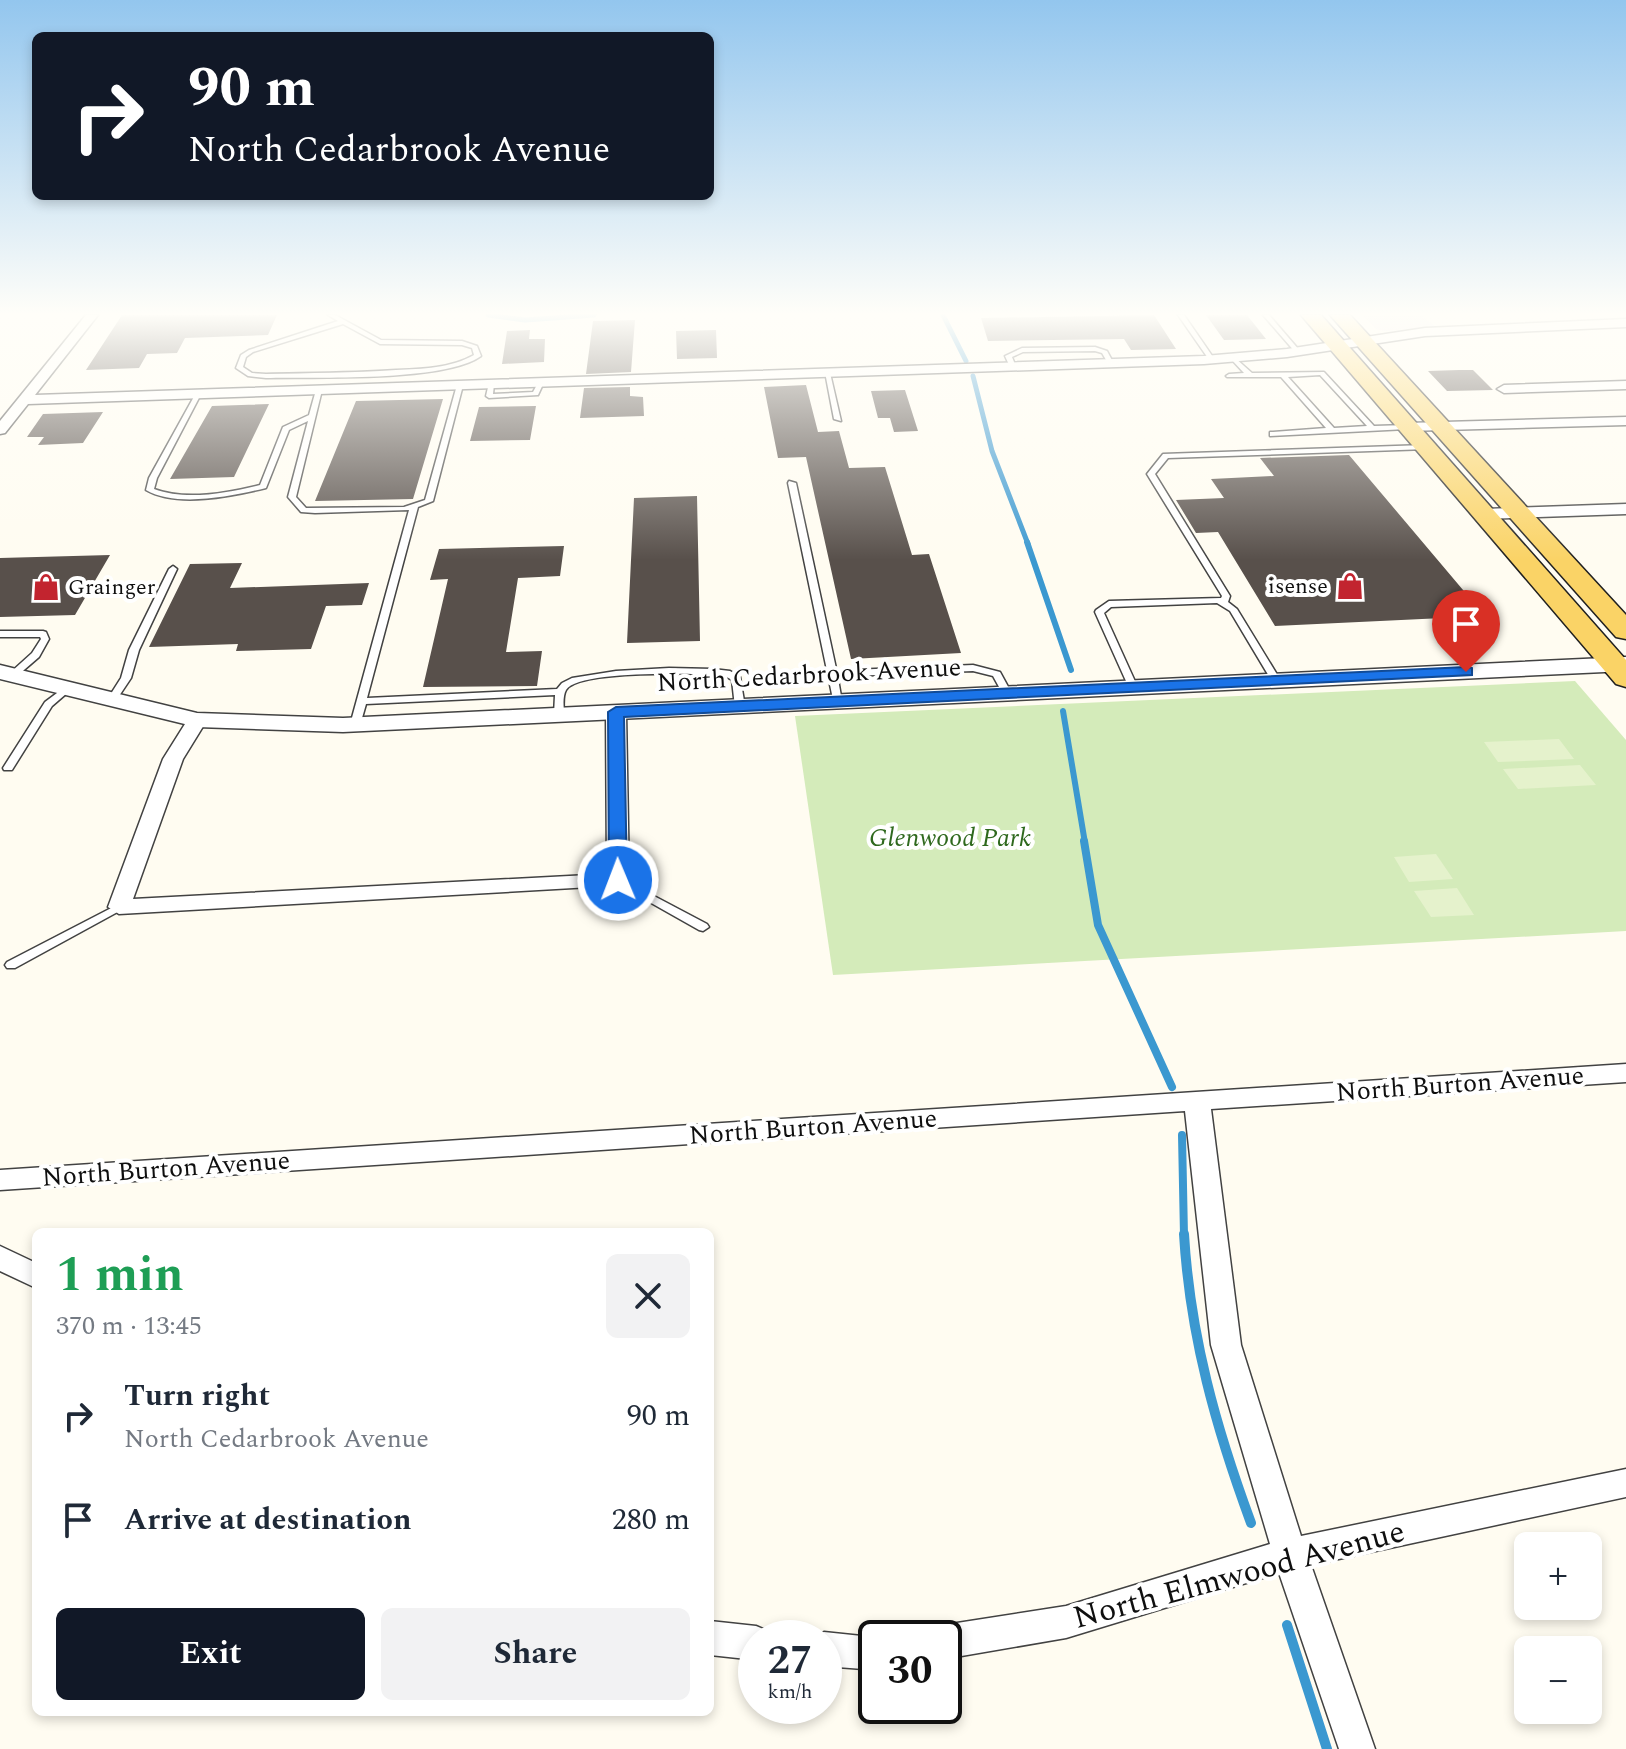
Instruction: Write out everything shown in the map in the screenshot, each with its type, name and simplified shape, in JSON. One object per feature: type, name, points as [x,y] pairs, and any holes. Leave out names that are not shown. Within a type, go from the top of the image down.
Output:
[{"type":"main road","points":[[1381,397],[1622,669]]},
{"type":"main road","points":[[1415,397],[1626,631]]},
{"type":"street","points":[[0,430],[27,397]]},
{"type":"street","points":[[24,400],[122,397]]},
{"type":"street","points":[[1407,427],[1626,421]]},
{"type":"street","points":[[1484,514],[1626,509]]},
{"type":"street","name":"North Cedarbrook Avenue","points":[[4,673],[197,720],[355,725],[560,704],[616,712],[1276,681],[1622,669]]},
{"type":"street","points":[[197,720],[173,759],[119,907],[618,880],[616,712]]},
{"type":"street","name":"North Burton Avenue","points":[[0,1180],[1626,1073]]},
{"type":"street","points":[[1197,1102],[1226,1345],[1290,1554],[1357,1749]]},
{"type":"street","points":[[0,1257],[32,1275]]},
{"type":"street","name":"North Elmwood Avenue","points":[[962,1639],[1066,1622],[1290,1554],[1626,1483]]},
{"type":"street","points":[[714,1638],[738,1641]]},
{"type":"lane","points":[[197,397],[153,478],[150,490],[158,495],[216,495],[263,486],[286,429],[312,416]]},
{"type":"lane","points":[[317,397],[292,497],[298,504],[315,511],[414,508],[429,501],[457,397]]},
{"type":"lane","points":[[833,397],[838,419]]},
{"type":"lane","points":[[1306,397],[1332,430]]},
{"type":"lane","points":[[1342,397],[1372,428]]},
{"type":"lane","points":[[1342,408],[1354,407]]},
{"type":"lane","points":[[1314,408],[1324,408]]},
{"type":"lane","points":[[1351,418],[1363,418]]},
{"type":"lane","points":[[1323,419],[1334,419]]},
{"type":"lane","points":[[1273,434],[1407,427]]},
{"type":"lane","points":[[1223,603],[1226,596],[1151,474],[1166,456],[1425,447]]},
{"type":"lane","points":[[792,483],[837,702]]},
{"type":"lane","points":[[355,725],[414,508]]},
{"type":"lane","points":[[112,700],[126,678],[134,650],[173,569]]},
{"type":"lane","points":[[1133,688],[1099,612],[1109,604],[1223,603],[1233,609],[1276,681]]},
{"type":"lane","points":[[0,634],[43,634],[45,639],[36,655],[4,673]]},
{"type":"lane","points":[[833,677],[973,668],[997,674],[1007,694]]},
{"type":"lane","points":[[362,701],[560,704],[573,679],[586,675],[713,671],[737,679],[740,707]]},
{"type":"lane","points":[[8,768],[48,704],[69,687]]},
{"type":"lane","points":[[618,880],[703,927]]},
{"type":"lane","points":[[11,965],[119,907]]},
{"type":"green space","name":"Glenwood Park","points":[[1575,681],[1626,740],[1626,931],[833,975],[795,716]]},
{"type":"green space","points":[[1559,739],[1574,759],[1498,762],[1484,742]]},
{"type":"green space","points":[[1580,765],[1596,785],[1518,789],[1503,769]]},
{"type":"green space","points":[[1436,854],[1453,879],[1409,882],[1394,857]]},
{"type":"green space","points":[[1457,888],[1474,915],[1431,917],[1414,891]]},
{"type":"building","points":[[583,397],[643,397],[644,416],[580,418]]},
{"type":"building","points":[[766,397],[809,397],[818,432],[839,431],[849,468],[885,467],[912,555],[929,554],[961,653],[851,659],[806,457],[778,458]]},
{"type":"building","points":[[872,397],[907,397],[918,431],[894,432],[890,418],[878,418]]},
{"type":"building","points":[[443,399],[413,499],[315,501],[356,401]]},
{"type":"building","points":[[269,404],[234,477],[170,479],[212,406]]},
{"type":"building","points":[[536,406],[530,440],[470,441],[479,407]]},
{"type":"building","points":[[103,412],[83,443],[38,445],[44,437],[27,437],[43,414]]},
{"type":"building","points":[[1349,455],[1485,616],[1275,626],[1218,532],[1196,533],[1176,500],[1224,498],[1211,479],[1274,476],[1260,458]]},
{"type":"building","points":[[697,496],[700,641],[627,643],[634,498]]},
{"type":"building","points":[[564,546],[560,576],[518,578],[506,652],[542,651],[537,686],[423,687],[448,579],[430,580],[439,549]]},
{"type":"building","name":"Grainger","points":[[110,555],[75,615],[0,617],[0,558]]},
{"type":"building","points":[[242,563],[230,588],[369,583],[362,605],[326,606],[311,649],[236,651],[238,644],[149,647],[190,564]]},
{"type":"waterway","points":[[978,397],[992,451],[1028,544]]},
{"type":"waterway","points":[[1027,542],[1071,670]]},
{"type":"waterway","points":[[1063,711],[1085,843]]},
{"type":"waterway","points":[[1084,841],[1098,925],[1172,1087]]},
{"type":"waterway","points":[[1182,1135],[1184,1236]]},
{"type":"waterway","points":[[1184,1234],[1192,1309],[1207,1381],[1251,1523]]},
{"type":"waterway","points":[[1287,1625],[1327,1749]]},
{"type":"place","name":"isense","points":[[1350,586]]},
{"type":"place","name":"Grainger","points":[[46,587]]},
{"type":"route","points":[[618,880],[616,712],[1466,672]]}]
